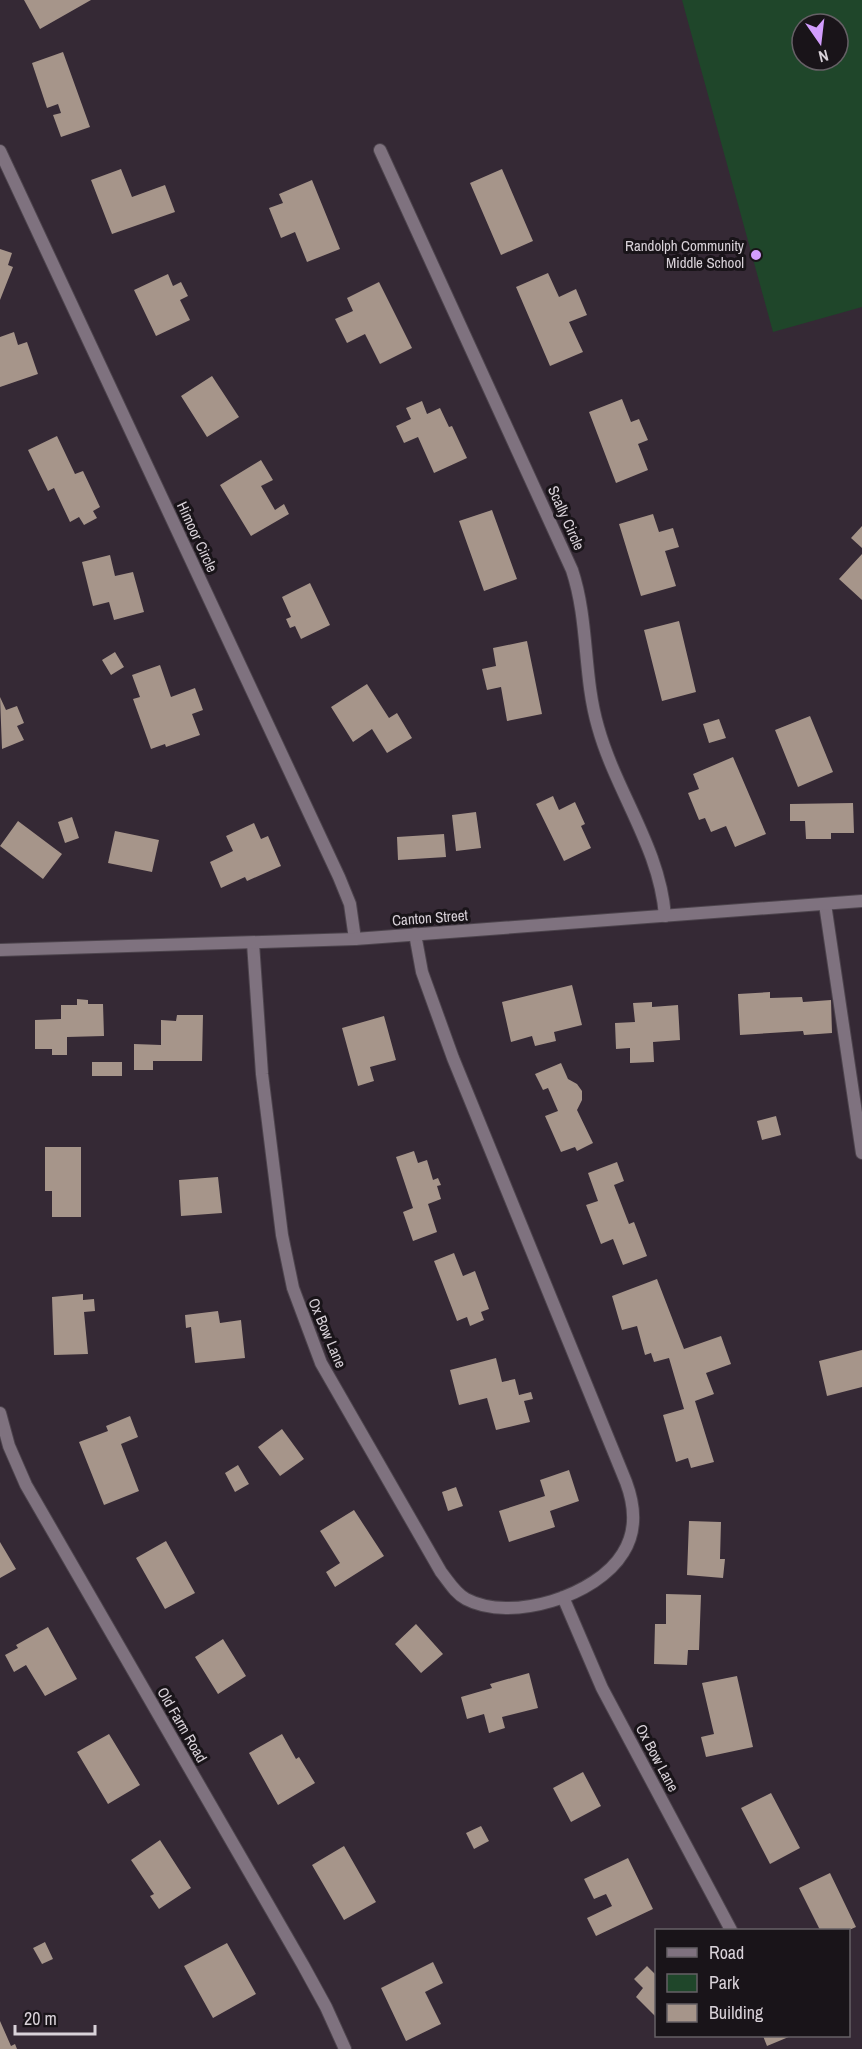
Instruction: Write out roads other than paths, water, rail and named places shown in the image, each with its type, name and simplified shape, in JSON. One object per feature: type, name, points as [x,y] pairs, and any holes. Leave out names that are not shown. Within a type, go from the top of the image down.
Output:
[{"type":"street","name":"Scally Circle","points":[[380,150],[572,570],[582,607],[590,686],[598,727],[655,865],[665,916]]},
{"type":"street","name":"Himoor Circle","points":[[0,151],[339,877],[350,904],[356,939]]},
{"type":"street","name":"Canton Street","points":[[0,950],[356,939],[862,901]]},
{"type":"street","points":[[825,904],[862,1153]]},
{"type":"street","name":"Ox Bow Lane","points":[[253,943],[262,1074],[282,1235],[295,1296],[321,1363],[435,1562],[456,1591],[475,1603],[515,1608],[540,1605],[563,1597],[607,1571],[623,1553],[634,1519],[631,1495],[465,1089],[424,979],[415,934]]},
{"type":"street","name":"Old Farm Road","points":[[0,1413],[9,1446],[26,1485],[327,2007],[345,2049]]},
{"type":"street","name":"Ox Bow Lane","points":[[563,1597],[602,1688],[730,1929]]},
{"type":"place","name":"Randolph Community Middle School","points":[[756,255]]}]
